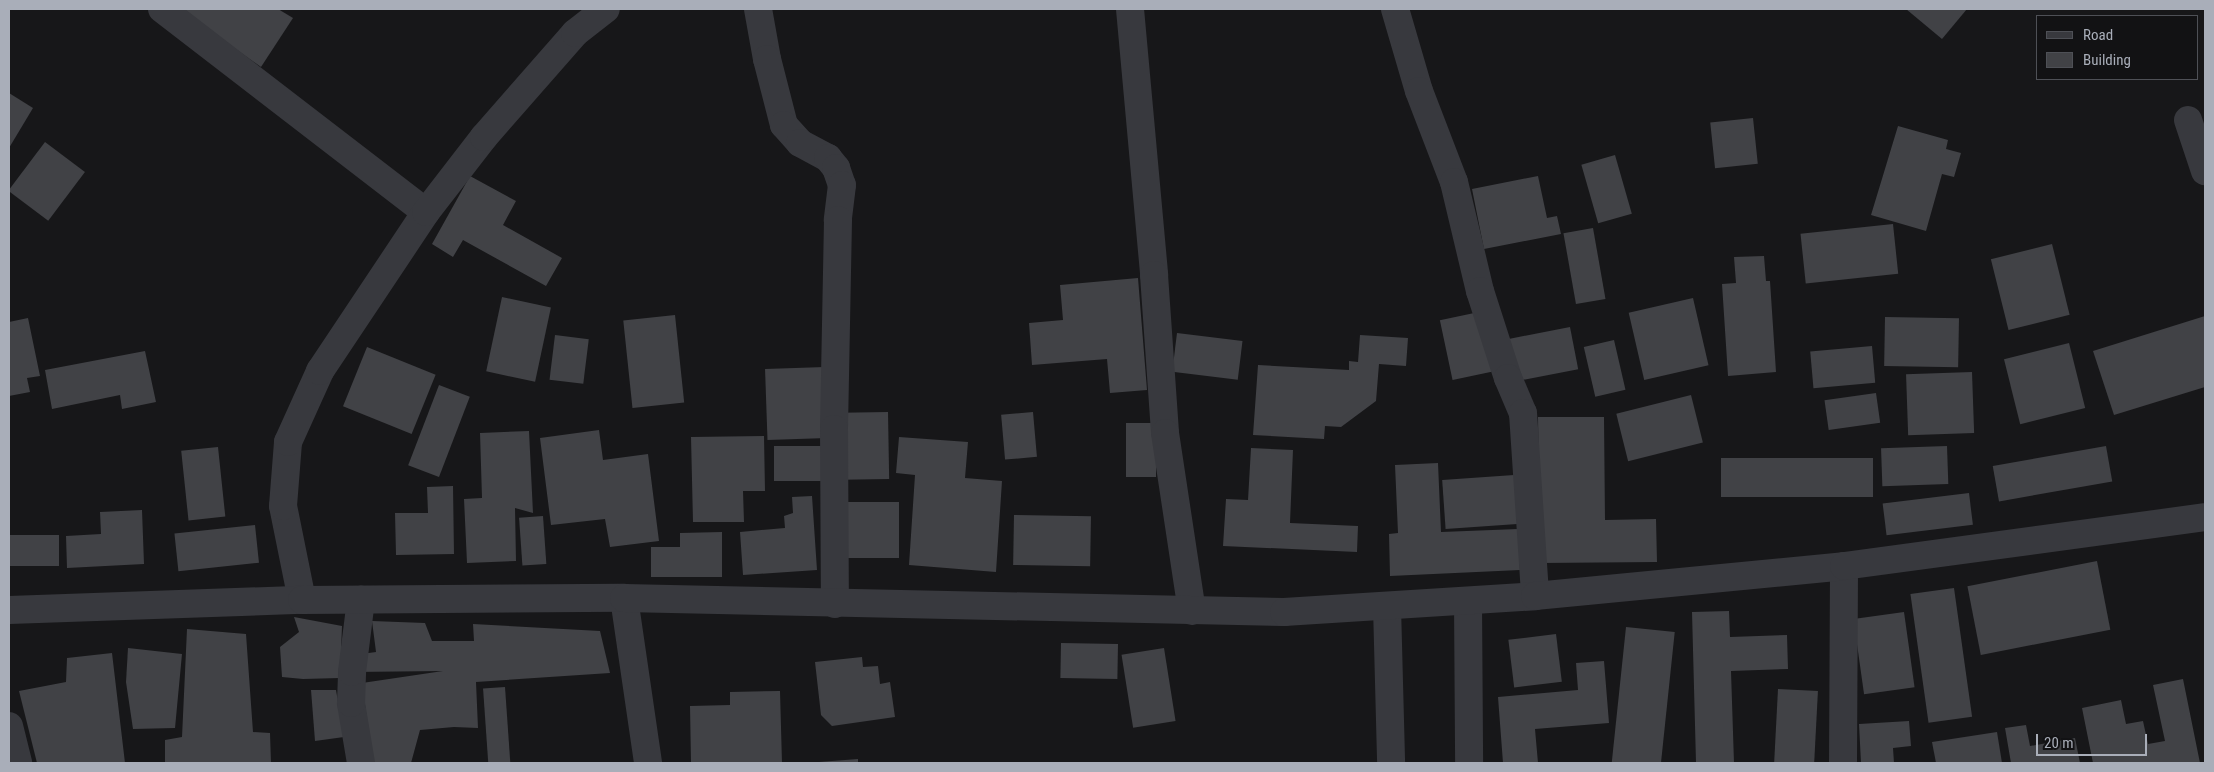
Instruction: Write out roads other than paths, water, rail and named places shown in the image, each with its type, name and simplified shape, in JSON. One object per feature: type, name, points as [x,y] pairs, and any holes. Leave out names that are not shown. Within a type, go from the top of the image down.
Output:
[{"type":"street","points":[[162,9],[426,212]]},
{"type":"street","points":[[302,600],[283,506],[288,442],[320,371],[426,212],[484,137],[575,33],[606,9]]},
{"type":"street","points":[[758,9],[767,60],[784,125],[800,143],[828,158],[836,168],[842,185],[838,220],[834,419],[835,604]]},
{"type":"street","points":[[1130,9],[1154,274],[1165,433],[1192,611]]},
{"type":"street","points":[[1395,9],[1419,91],[1454,182],[1480,292],[1508,378],[1523,414],[1535,596]]},
{"type":"street","points":[[2188,120],[2205,171]]},
{"type":"street","points":[[9,610],[302,600],[624,598],[835,604],[1284,612],[1468,602],[1844,566],[2205,517]]},
{"type":"street","points":[[1843,763],[1844,566]]},
{"type":"street","points":[[624,598],[648,763]]},
{"type":"street","points":[[361,600],[353,664],[351,703],[361,763]]},
{"type":"street","points":[[1468,602],[1469,763]]},
{"type":"street","points":[[1387,606],[1391,763]]},
{"type":"street","points":[[9,726],[18,763]]}]
